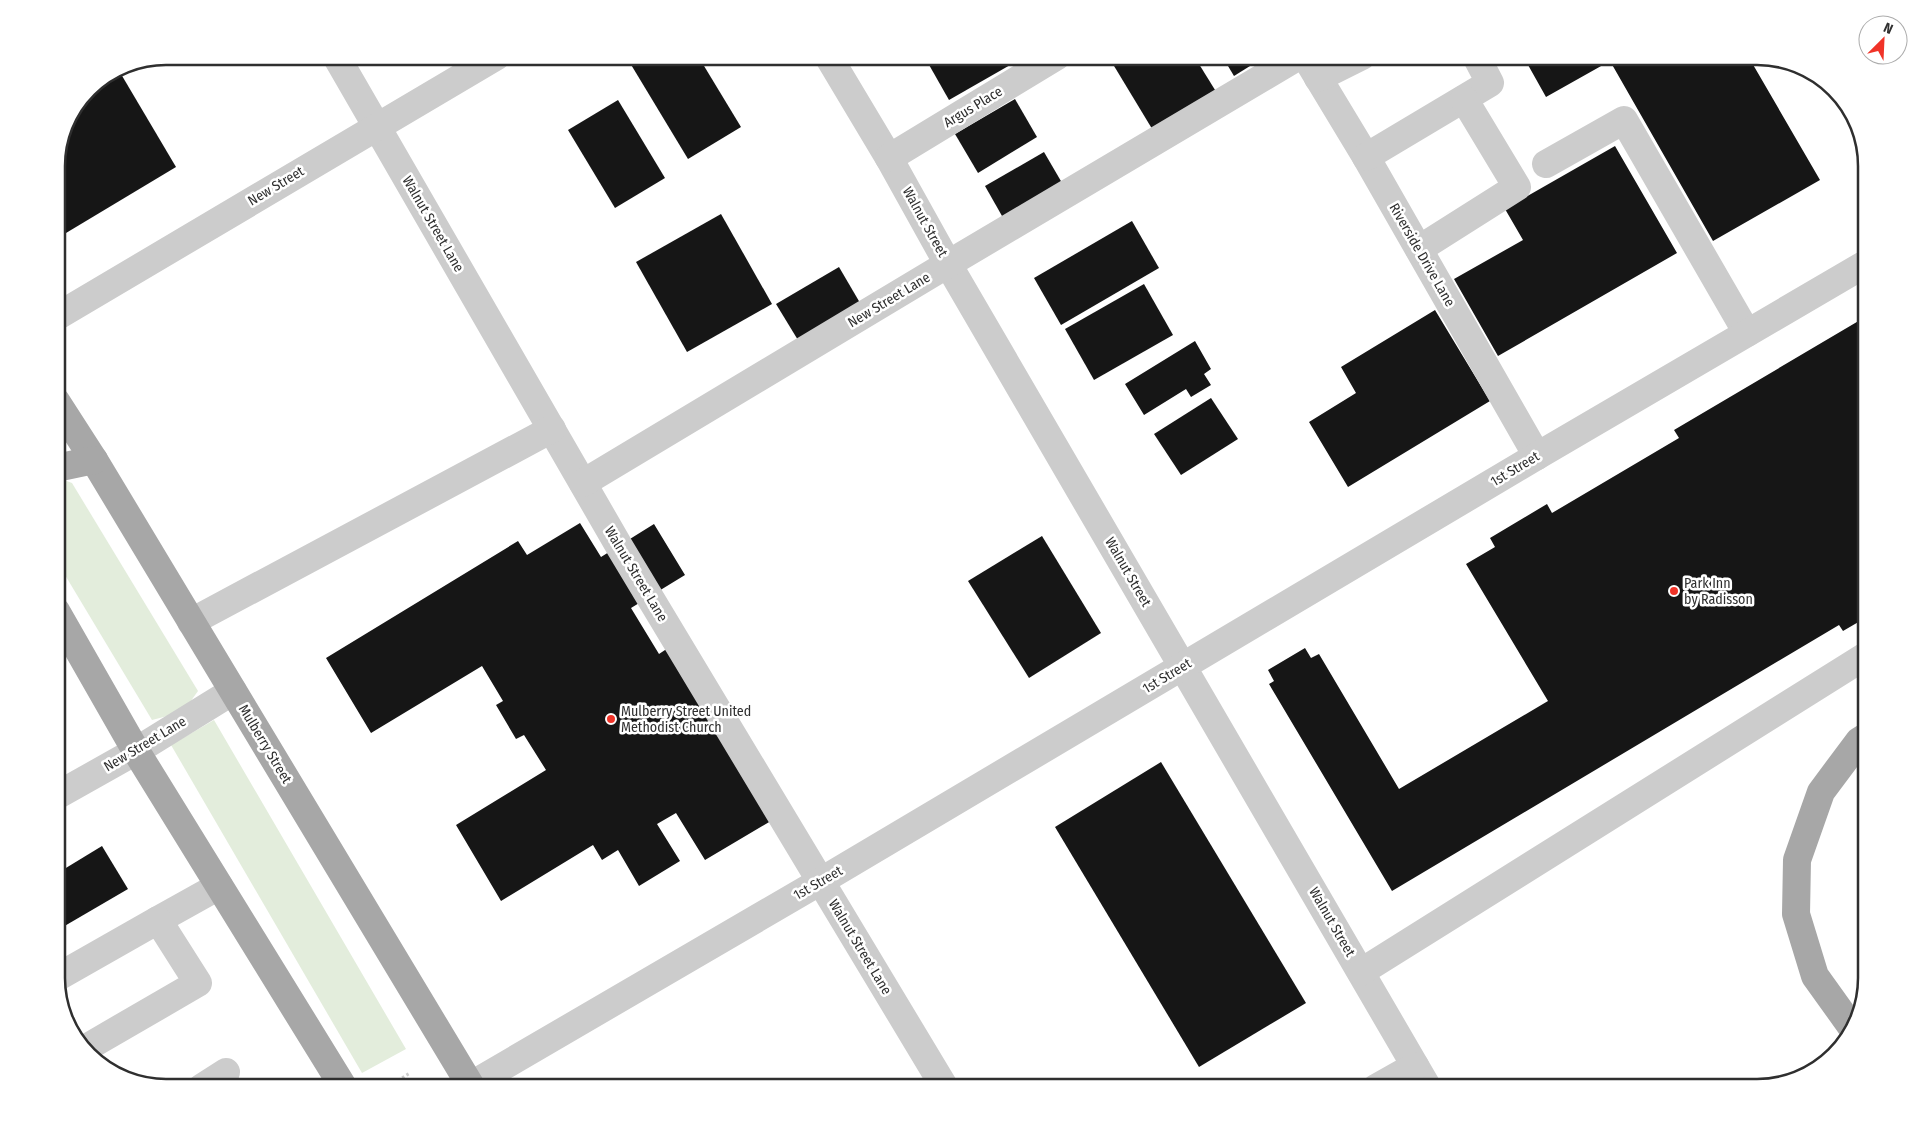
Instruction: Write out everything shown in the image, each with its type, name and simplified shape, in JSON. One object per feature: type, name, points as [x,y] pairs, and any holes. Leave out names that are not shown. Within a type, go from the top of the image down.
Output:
[{"type":"main road","name":"Mulberry Street","points":[[65,416],[94,460],[465,1079]]},
{"type":"main road","points":[[65,466],[94,460]]},
{"type":"main road","points":[[65,627],[136,751],[338,1079]]},
{"type":"main road","points":[[1847,1021],[1815,976],[1796,914],[1797,860],[1820,792],[1858,742]]},
{"type":"street","name":"Walnut Street Lane","points":[[341,65],[583,484],[940,1079]]},
{"type":"street","name":"New Street","points":[[65,312],[481,65]]},
{"type":"street","name":"Walnut Street","points":[[833,65],[1422,1077]]},
{"type":"street","name":"Argus Place","points":[[889,158],[1042,65]]},
{"type":"street","name":"New Street Lane","points":[[583,484],[948,264],[1284,65]]},
{"type":"street","points":[[1366,157],[1490,83],[1481,65]]},
{"type":"street","name":"Riverside Drive Lane","points":[[1312,67],[1366,157],[1537,456]]},
{"type":"street","points":[[1418,249],[1516,187],[1464,99]]},
{"type":"street","points":[[1546,164],[1624,120],[1747,333]]},
{"type":"street","name":"1st Street","points":[[484,1079],[1858,268]]},
{"type":"street","points":[[191,622],[552,429]]},
{"type":"street","points":[[1361,972],[1858,661]]},
{"type":"street","name":"New Street Lane","points":[[65,791],[136,751],[233,691]]},
{"type":"street","points":[[65,973],[219,886]]},
{"type":"street","points":[[91,1045],[198,984],[158,920]]},
{"type":"street","points":[[215,1079],[226,1072]]},
{"type":"path","points":[[399,1079],[410,1072]]},
{"type":"green space","points":[[65,480],[72,483],[198,691],[183,712],[152,720],[65,575]]},
{"type":"green space","points":[[214,720],[406,1049],[362,1073],[171,745]]},
{"type":"building","points":[[631,65],[703,65],[741,127],[688,159]]},
{"type":"building","points":[[929,65],[1010,65],[949,100]]},
{"type":"building","points":[[1113,65],[1200,65],[1220,98],[1157,137]]},
{"type":"building","points":[[1227,65],[1252,65],[1234,76]]},
{"type":"building","points":[[1528,65],[1603,65],[1546,97]]},
{"type":"building","points":[[1612,65],[1753,65],[1820,180],[1713,241]]},
{"type":"building","points":[[122,75],[176,167],[65,234],[65,160],[68,140],[75,122],[86,105],[110,82]]},
{"type":"building","points":[[1015,99],[1037,137],[978,173],[955,134]]},
{"type":"building","points":[[618,100],[665,178],[615,208],[568,130]]},
{"type":"building","points":[[1615,146],[1677,253],[1498,356],[1454,279],[1523,240],[1505,209]]},
{"type":"building","points":[[1044,152],[1065,188],[1006,223],[985,186]]},
{"type":"building","points":[[721,214],[772,304],[687,352],[636,262]]},
{"type":"building","points":[[1132,221],[1159,268],[1061,325],[1034,278]]},
{"type":"building","points":[[839,267],[863,308],[801,345],[776,304]]},
{"type":"building","points":[[1144,284],[1173,335],[1094,380],[1065,329]]},
{"type":"building","points":[[1435,310],[1490,401],[1348,487],[1309,422],[1356,393],[1341,367]]},
{"type":"building","name":"Park Inn by Radisson","points":[[1858,321],[1858,622],[1843,631],[1839,625],[1392,891],[1269,684],[1274,681],[1268,670],[1305,648],[1311,658],[1319,654],[1399,789],[1548,701],[1466,564],[1495,547],[1490,538],[1547,504],[1552,513],[1679,438],[1674,430]]},
{"type":"building","points":[[1195,341],[1211,369],[1204,374],[1211,385],[1191,397],[1186,389],[1144,415],[1125,384]]},
{"type":"building","points":[[1211,398],[1238,439],[1181,475],[1154,434]]},
{"type":"building","name":"Mulberry Street United Methodist Church","points":[[580,523],[601,557],[654,524],[685,575],[631,608],[659,654],[671,646],[776,818],[705,860],[676,813],[657,824],[680,861],[639,886],[618,850],[602,860],[593,845],[501,901],[456,825],[546,770],[524,735],[516,739],[496,705],[503,701],[482,666],[371,733],[326,658],[518,541],[527,555]]},
{"type":"building","points":[[1042,536],[1101,633],[1029,678],[968,581]]},
{"type":"building","points":[[1161,762],[1306,1003],[1199,1067],[1055,827]]},
{"type":"building","points":[[102,846],[128,889],[65,926],[65,869]]},
{"type":"place","name":"Park Inn by Radisson","points":[[1674,591]]},
{"type":"place","name":"Mulberry Street United Methodist Church","points":[[611,719]]}]
